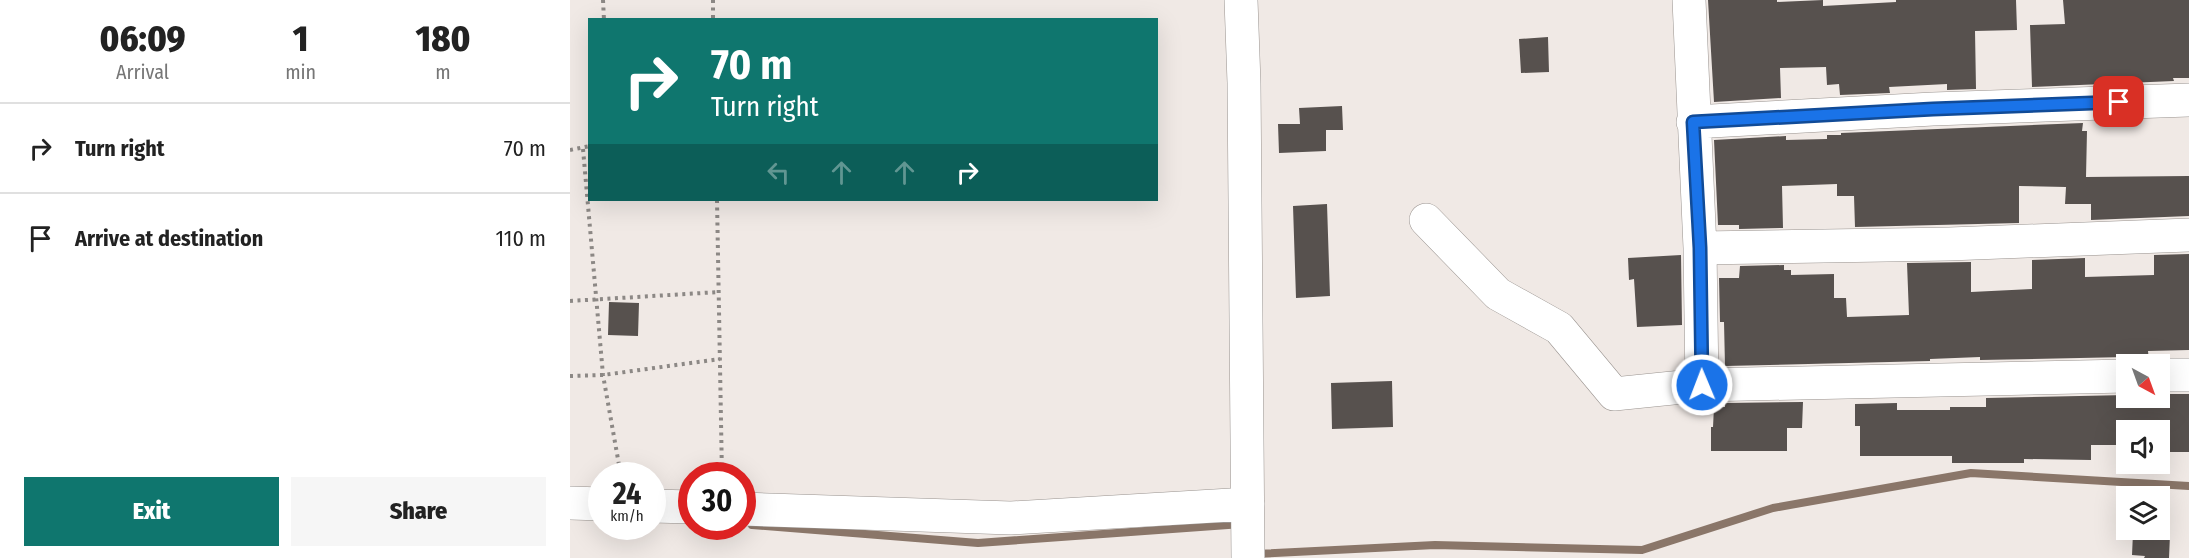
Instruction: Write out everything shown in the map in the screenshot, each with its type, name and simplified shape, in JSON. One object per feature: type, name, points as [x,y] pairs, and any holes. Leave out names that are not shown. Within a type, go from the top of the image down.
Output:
[{"type":"street","points":[[1241,0],[1244,83],[1248,558]]},
{"type":"street","points":[[1689,0],[1700,248],[1702,385]]},
{"type":"street","points":[[1693,122],[1921,110],[2189,100]]},
{"type":"street","points":[[1426,220],[1498,294],[1558,328],[1614,394],[1702,385],[2116,376]]},
{"type":"street","points":[[1700,248],[1949,244],[2189,235]]},
{"type":"street","points":[[2170,375],[2189,375]]},
{"type":"street","points":[[570,503],[588,504]]},
{"type":"street","points":[[756,509],[1011,518],[1248,504]]},
{"type":"path","points":[[603,0],[604,18]]},
{"type":"path","points":[[713,0],[713,18]]},
{"type":"path","points":[[570,150],[588,147]]},
{"type":"path","points":[[583,149],[603,375],[619,462]]},
{"type":"path","points":[[717,201],[722,462]]},
{"type":"path","points":[[570,301],[719,292]]},
{"type":"path","points":[[570,376],[603,375],[720,359]]},
{"type":"building","points":[[1708,0],[1777,0],[1777,2],[1823,0],[1823,6],[1896,2],[1896,0],[2016,0],[2017,30],[1975,31],[1976,89],[1947,90],[1947,84],[1889,87],[1890,93],[1840,95],[1839,84],[1827,85],[1826,67],[1780,68],[1781,98],[1714,102]]},
{"type":"building","points":[[2063,0],[2189,0],[2189,78],[2173,78],[2174,81],[2032,87],[2030,25],[2065,24]]},
{"type":"building","points":[[1548,37],[1549,72],[1521,73],[1519,39]]},
{"type":"building","points":[[1342,106],[1343,130],[1326,130],[1326,151],[1279,153],[1278,124],[1300,124],[1299,108]]},
{"type":"building","points":[[2083,123],[2082,131],[2087,131],[2086,177],[2189,176],[2189,216],[2091,220],[2091,204],[2065,204],[2066,187],[2019,186],[2019,223],[1855,227],[1854,196],[1837,196],[1837,184],[1782,186],[1783,228],[1739,229],[1739,225],[1718,225],[1714,140],[1786,136],[1786,140],[1827,139],[1827,135],[1841,135],[1841,133]]},
{"type":"building","points":[[1327,204],[1330,296],[1296,298],[1293,206]]},
{"type":"building","points":[[2189,254],[2189,350],[2116,354],[2116,357],[1980,360],[1980,357],[1930,359],[1930,361],[1725,366],[1724,322],[1720,322],[1719,278],[1739,278],[1740,266],[1784,265],[1784,270],[1791,270],[1791,275],[1834,274],[1834,298],[1846,298],[1847,317],[1909,315],[1907,263],[1971,262],[1971,292],[2032,289],[2032,260],[2085,258],[2085,277],[2154,275],[2154,255]]},
{"type":"building","points":[[1681,255],[1682,325],[1637,327],[1634,279],[1629,280],[1628,258]]},
{"type":"building","points":[[609,302],[639,303],[638,336],[608,335]]},
{"type":"building","points":[[1392,381],[1393,427],[1332,429],[1331,383]]},
{"type":"building","points":[[2170,394],[2189,394],[2189,452],[2170,452],[2170,420],[2116,420],[2116,445],[2091,445],[2091,460],[2024,459],[2024,463],[1952,463],[1952,456],[1860,456],[1860,426],[1855,426],[1855,404],[1897,403],[1897,410],[1950,410],[1950,407],[1986,407],[1986,398],[2116,395],[2116,408],[2170,408]]},
{"type":"building","points":[[1803,402],[1802,428],[1787,428],[1787,451],[1711,451],[1714,407],[1725,407],[1725,403]]},
{"type":"building","points":[[2133,540],[2170,540],[2169,558],[2144,558],[2145,556],[2132,555]]},
{"type":"waterway","points":[[1255,554],[1435,545],[1642,550],[1773,508],[1971,473],[2189,486]]},
{"type":"waterway","points":[[756,525],[978,543],[1242,524]]},
{"type":"route","points":[[1702,385],[1700,248],[1693,122],[2119,102]]}]
